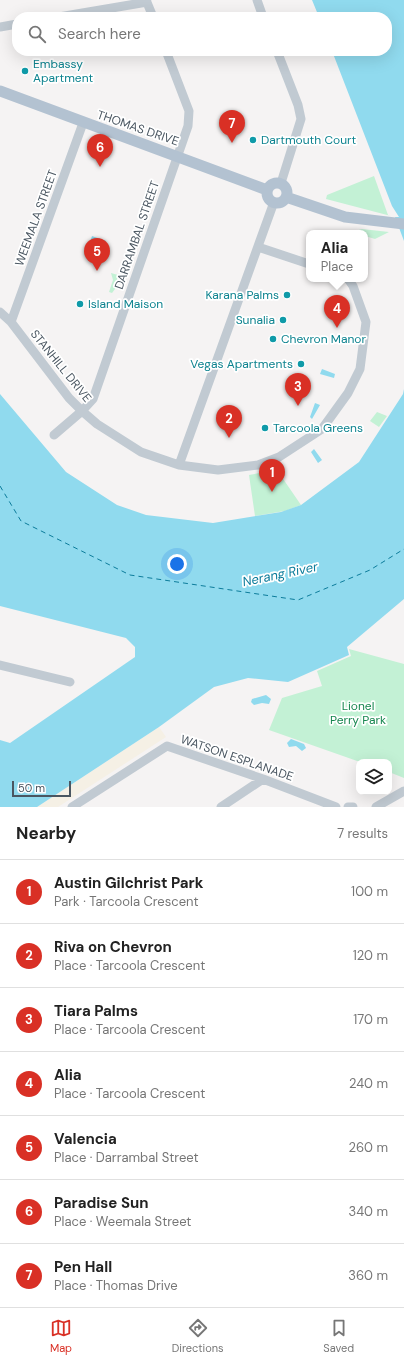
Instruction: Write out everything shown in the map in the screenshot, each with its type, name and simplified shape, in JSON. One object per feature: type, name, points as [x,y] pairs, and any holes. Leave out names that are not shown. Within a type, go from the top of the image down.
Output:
[{"type":"main road","name":"THOMAS DRIVE","points":[[0,91],[267,190]]},
{"type":"main road","points":[[281,183],[286,187],[286,197],[280,203],[274,202],[269,199],[267,190],[271,184],[281,183]]},
{"type":"main road","points":[[286,197],[345,217],[399,224]]},
{"type":"street","points":[[257,0],[261,12]]},
{"type":"street","points":[[87,12],[146,1],[150,12]]},
{"type":"street","points":[[0,27],[12,25]]},
{"type":"street","name":"DARRAMBAL STREET","points":[[54,435],[82,412],[93,399],[188,126],[190,114],[168,56]]},
{"type":"street","points":[[279,56],[298,105],[301,119],[281,183]]},
{"type":"street","name":"WEEMALA STREET","points":[[11,322],[83,123]]},
{"type":"street","points":[[179,465],[274,202]]},
{"type":"street","points":[[258,247],[306,263]]},
{"type":"street","name":"STANHILL DRIVE","points":[[0,312],[11,322],[69,398],[82,412],[97,424],[141,452],[179,465],[218,470],[258,465],[279,457],[322,429],[348,393],[360,369],[366,322],[350,282]]},
{"type":"street","points":[[0,664],[70,682]]},
{"type":"street","name":"WATSON ESPLANADE","points":[[72,807],[167,746],[263,779],[336,807]]},
{"type":"street","points":[[222,807],[263,779]]},
{"type":"street","points":[[376,807],[404,791]]},
{"type":"street","points":[[348,807],[353,807]]},
{"type":"green space","points":[[374,176],[388,215],[391,216],[326,199],[327,195]]},
{"type":"green space","points":[[362,229],[389,232],[375,239],[368,237],[368,230],[359,230]]},
{"type":"green space","points":[[111,273],[118,275],[115,289],[112,293],[109,292],[113,280]]},
{"type":"green space","points":[[377,412],[387,416],[379,427],[370,421]]},
{"type":"green space","points":[[277,470],[301,505],[285,511],[255,516],[249,475]]},
{"type":"green space","name":"Lionel Perry Park","points":[[349,649],[404,664],[404,778],[392,773],[392,759],[356,759],[356,761],[269,730],[282,698],[322,686],[317,671],[351,656]]},
{"type":"sand","points":[[159,727],[166,737],[58,807],[37,807]]},
{"type":"water","points":[[312,0],[404,0],[404,241],[395,217],[399,217],[392,206],[334,56],[392,56],[392,12],[317,12]]},
{"type":"water","points":[[92,236],[106,241],[104,247],[90,242]]},
{"type":"water","points":[[322,369],[335,374],[334,378],[320,374]]},
{"type":"water","name":"Nerang River","points":[[404,389],[404,599],[347,647],[349,655],[288,682],[248,678],[214,687],[159,727],[37,807],[0,807],[0,740],[10,743],[135,657],[135,647],[126,638],[0,606],[0,394],[66,472],[117,505],[146,515],[213,523],[281,512],[301,505],[359,462],[403,394]]},
{"type":"water","points":[[315,403],[320,405],[312,419],[310,417]]},
{"type":"water","points":[[314,449],[322,460],[318,463],[311,452]]},
{"type":"water","points":[[266,695],[271,699],[269,704],[262,703],[254,705],[251,702],[252,699]]},
{"type":"water","points":[[291,739],[304,744],[306,748],[302,751],[296,746],[289,747],[287,743]]},
{"type":"ferry route","points":[[0,486],[21,521],[130,575],[298,600],[370,570],[404,549]]},
{"type":"place","name":"Embassy Apartment","points":[[25,71]]},
{"type":"place","name":"Dartmouth Court","points":[[253,140]]},
{"type":"place","name":"Pen Hall","points":[[232,143]]},
{"type":"place","name":"Paradise Sun","points":[[100,167]]},
{"type":"place","name":"Valencia","points":[[97,271]]},
{"type":"place","name":"Karana Palms","points":[[287,295]]},
{"type":"place","name":"Island Maison","points":[[80,304]]},
{"type":"place","name":"Sunalia","points":[[283,320]]},
{"type":"place","name":"Alia","points":[[337,328]]},
{"type":"place","name":"Chevron Manor","points":[[273,339]]},
{"type":"place","name":"Vegas Apartments","points":[[301,364]]},
{"type":"place","name":"Tiara Palms","points":[[298,406]]},
{"type":"place","name":"Tarcoola Greens","points":[[265,428]]},
{"type":"place","name":"Riva on Chevron","points":[[229,438]]},
{"type":"place","name":"Austin Gilchrist Park","points":[[272,492]]}]
